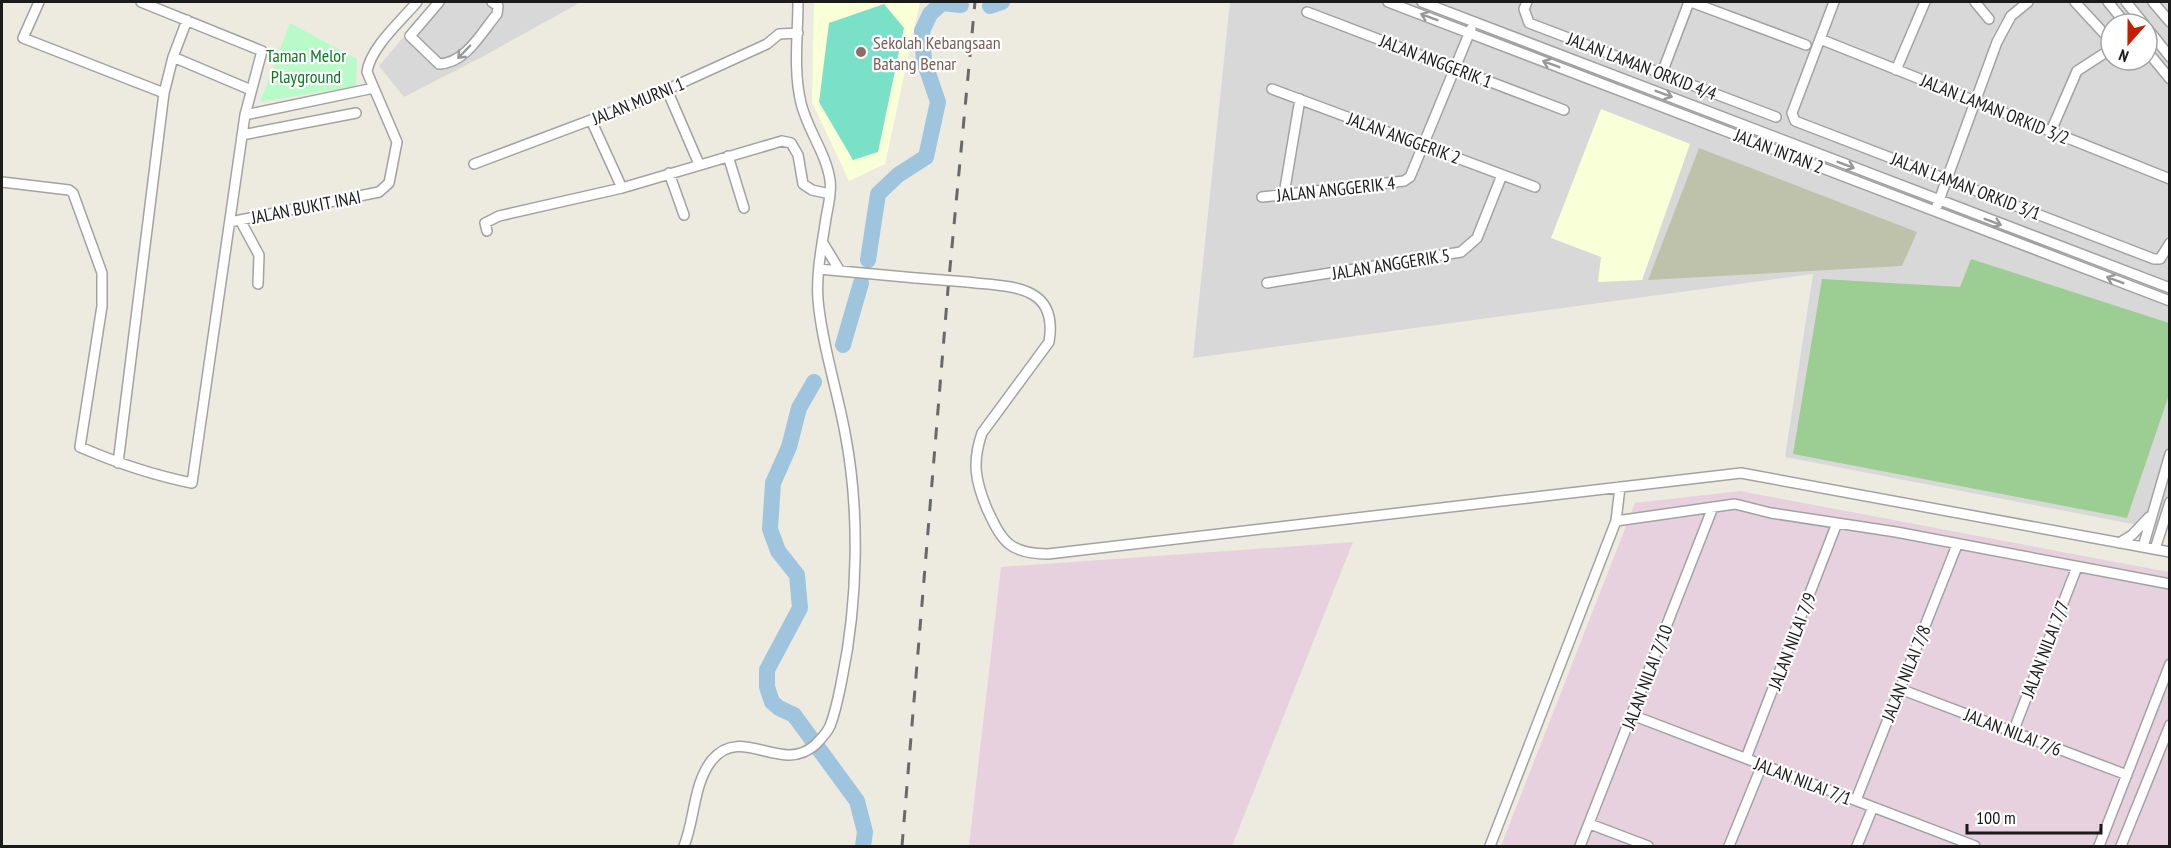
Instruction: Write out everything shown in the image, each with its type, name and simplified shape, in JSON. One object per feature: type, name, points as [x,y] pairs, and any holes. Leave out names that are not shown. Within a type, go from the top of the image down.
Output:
[{"type":"street","points":[[39,2],[24,38],[164,93]]},
{"type":"street","points":[[2,182],[65,189],[73,193],[102,273],[102,306],[80,447],[154,475],[192,483],[235,221],[245,115],[262,51],[141,2]]},
{"type":"street","name":"JALAN BUKIT INAI","points":[[235,221],[378,192],[389,183],[397,142],[367,72],[370,58],[417,2]]},
{"type":"street","points":[[439,2],[410,36],[439,64],[450,64],[461,58],[497,14],[498,6],[492,2]]},
{"type":"street","points":[[684,846],[691,831],[699,786],[710,764],[723,750],[733,746],[789,756],[800,755],[822,739],[830,727],[847,654],[852,591],[854,497],[845,434],[820,319],[819,269],[830,195],[830,179],[801,105],[797,80],[798,2]]},
{"type":"street","name":"JALAN INTAN 2","points":[[1388,2],[2169,301]]},
{"type":"street","name":"JALAN INTAN 2","points":[[1422,2],[2169,288]]},
{"type":"street","name":"JALAN LAMAN ORKID 4/4","points":[[1527,2],[1524,9],[1528,22],[1776,117]]},
{"type":"street","points":[[1662,73],[1690,2],[1806,45]]},
{"type":"street","name":"JALAN LAMAN ORKID 3/1","points":[[1834,2],[1792,113],[1795,121],[2154,259],[2164,256],[2169,243]]},
{"type":"street","points":[[1896,70],[1924,2]]},
{"type":"street","points":[[1975,2],[1989,19]]},
{"type":"street","points":[[1935,211],[1997,42],[2011,16],[2028,2]]},
{"type":"street","points":[[2075,2],[2099,28]]},
{"type":"street","points":[[2153,2],[2169,22]]},
{"type":"street","name":"JALAN ANGGERIK 1","points":[[1307,12],[1564,110]]},
{"type":"street","points":[[118,463],[164,93],[173,57],[187,20]]},
{"type":"street","points":[[1424,146],[1474,21]]},
{"type":"street","name":"JALAN MURNI 1","points":[[474,164],[667,90],[767,44],[779,34],[798,33]]},
{"type":"street","name":"JALAN LAMAN ORKID 3/2","points":[[1820,39],[2169,179]]},
{"type":"street","points":[[2159,44],[2169,57]]},
{"type":"street","points":[[173,57],[251,90]]},
{"type":"street","points":[[2051,131],[2077,71],[2099,57]]},
{"type":"street","points":[[2159,66],[2169,79]]},
{"type":"street","points":[[245,115],[374,88]]},
{"type":"street","name":"JALAN ANGGERIK 2","points":[[1272,89],[1535,187]]},
{"type":"street","points":[[667,90],[699,164]]},
{"type":"street","points":[[1284,194],[1300,99]]},
{"type":"street","points":[[242,135],[356,113]]},
{"type":"street","points":[[591,120],[622,188]]},
{"type":"street","points":[[487,231],[486,221],[499,216],[622,188],[782,141],[791,143],[798,155],[803,184],[812,190],[830,195]]},
{"type":"street","name":"JALAN ANGGERIK 4","points":[[1262,197],[1404,181],[1410,177],[1424,146]]},
{"type":"street","points":[[728,156],[744,208]]},
{"type":"street","points":[[669,173],[684,215]]},
{"type":"street","name":"JALAN ANGGERIK 5","points":[[1267,283],[1461,252],[1477,238],[1502,175]]},
{"type":"street","points":[[235,221],[259,255],[258,284]]},
{"type":"street","points":[[823,243],[840,271]]},
{"type":"street","points":[[819,269],[967,282],[1028,290],[1040,299],[1049,315],[1051,329],[1049,342],[982,433],[975,470],[978,488],[998,533],[1006,542],[1030,554],[1048,554],[1741,473],[2169,552]]},
{"type":"street","points":[[818,297],[828,277],[840,271]]},
{"type":"street","points":[[2143,547],[2169,454]]},
{"type":"street","points":[[1490,846],[1616,521],[1620,487]]},
{"type":"street","points":[[2155,549],[2169,502]]},
{"type":"street","points":[[1616,521],[1735,504],[1771,513],[2169,584]]},
{"type":"street","name":"JALAN NILAI 7/10","points":[[1581,846],[1713,507]]},
{"type":"street","points":[[2119,543],[2132,535],[2152,514]]},
{"type":"street","points":[[2164,521],[2169,530]]},
{"type":"street","name":"JALAN NILAI 7/9","points":[[1746,759],[1837,523]]},
{"type":"street","name":"JALAN NILAI 7/8","points":[[1856,800],[1957,545]]},
{"type":"street","name":"JALAN NILAI 7/7","points":[[2013,732],[2077,567]]},
{"type":"street","points":[[2099,846],[2169,664]]},
{"type":"street","name":"JALAN NILAI 7/6","points":[[1900,689],[2127,775]]},
{"type":"street","name":"JALAN NILAI 7/1","points":[[1632,715],[1975,846]]},
{"type":"street","points":[[2121,846],[2169,725]]},
{"type":"street","points":[[1729,846],[1762,765]]},
{"type":"street","points":[[1857,846],[1873,807]]},
{"type":"street","points":[[1590,824],[1648,846]]},
{"type":"shaded area","points":[[433,2],[581,2],[404,97],[379,66]]},
{"type":"shaded area","name":"Sekolah Kebangsaan Batang Benar","points":[[814,2],[920,2],[885,164],[849,181],[812,102]]},
{"type":"shaded area","points":[[1230,2],[2169,2],[2169,531],[1785,457],[1813,274],[1193,358]]},
{"type":"shaded area","name":"Sekolah Kebangsaan Batang Benar","points":[[884,4],[904,28],[878,152],[853,160],[819,102],[829,23]]},
{"type":"shaded area","points":[[1601,109],[1690,144],[1642,280],[1598,282],[1601,257],[1551,238]]},
{"type":"shaded area","points":[[1699,148],[1917,232],[1902,266],[1648,280]]},
{"type":"shaded area","points":[[1740,491],[2169,572],[2169,846],[1501,846],[1635,503]]},
{"type":"shaded area","points":[[1353,542],[1232,846],[969,846],[1001,567]]},
{"type":"green space","name":"Taman Melor Playground","points":[[290,23],[357,59],[356,86],[260,102]]},
{"type":"green space","points":[[1971,259],[2169,323],[2169,395],[2127,518],[1793,454],[1822,279],[1960,287]]},
{"type":"waterway","points":[[868,260],[878,194],[898,175],[926,157],[938,102],[924,61],[922,31],[930,14],[943,2]]},
{"type":"waterway","points":[[990,6],[1002,2]]},
{"type":"waterway","points":[[942,3],[961,5]]},
{"type":"waterway","points":[[843,345],[861,283]]},
{"type":"waterway","points":[[814,382],[799,408],[789,447],[773,483],[770,529],[778,551],[797,575],[800,608],[767,670],[767,687],[772,702],[794,715],[857,801],[865,832],[863,846]]},
{"type":"railway","points":[[902,846],[948,289],[975,2]]},
{"type":"place","name":"Sekolah Kebangsaan Batang Benar","points":[[861,52]]}]
